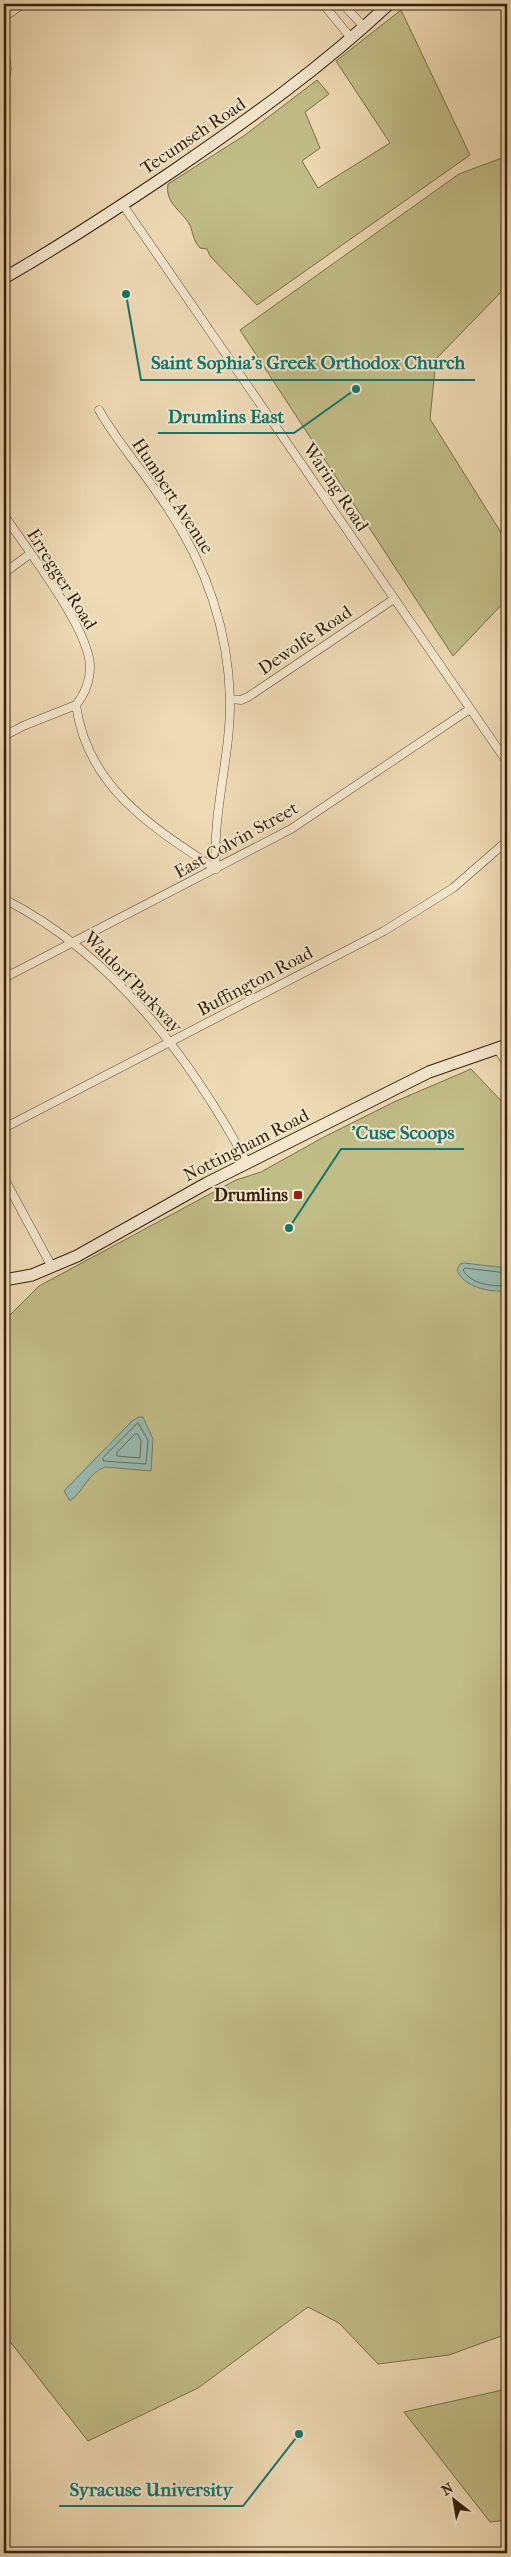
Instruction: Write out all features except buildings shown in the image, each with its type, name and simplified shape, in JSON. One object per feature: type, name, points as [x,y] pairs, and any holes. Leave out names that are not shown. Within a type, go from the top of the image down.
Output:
[{"type":"street","points":[[4,17],[23,4]]},
{"type":"street","points":[[323,4],[351,38]]},
{"type":"street","points":[[343,4],[364,27]]},
{"type":"street","name":"Tecumseh Road","points":[[4,278],[123,205],[242,125],[290,89],[389,4]]},
{"type":"street","points":[[4,46],[7,69],[4,85]]},
{"type":"street","name":"Waring Road","points":[[123,205],[507,762]]},
{"type":"street","name":"Humbert Avenue","points":[[99,410],[183,532],[205,576],[222,628],[230,699],[226,761],[215,833],[216,869]]},
{"type":"street","name":"Erregger Road","points":[[4,515],[75,621],[85,646],[90,666],[86,689],[76,705]]},
{"type":"street","points":[[4,573],[30,554]]},
{"type":"street","name":"Dewolfe Road","points":[[230,699],[241,700],[248,696],[394,599]]},
{"type":"street","points":[[4,736],[23,726],[76,705],[83,737],[96,763],[130,809],[152,827],[216,869]]},
{"type":"street","name":"East Colvin Street","points":[[4,978],[299,824],[470,709]]},
{"type":"street","name":"Buffington Road","points":[[4,1128],[384,931],[453,888],[507,841]]},
{"type":"street","name":"Waldorf Parkway","points":[[4,899],[73,942],[90,957],[171,1042],[214,1105],[247,1163]]},
{"type":"street","points":[[502,1046],[507,1064]]},
{"type":"street","name":"Nottingham Road","points":[[4,1280],[32,1275],[52,1267],[247,1163],[429,1072],[502,1046]]},
{"type":"street","points":[[4,1178],[52,1267]]},
{"type":"shaded area","points":[[401,10],[470,155],[257,305],[210,256],[207,249],[200,248],[197,244],[188,222],[171,201],[168,184],[245,135],[317,80],[329,94],[305,112],[320,148],[302,161],[318,188],[390,143],[336,61]]},
{"type":"shaded area","points":[[507,156],[507,286],[436,359],[430,419],[507,542],[507,599],[453,656],[240,330],[459,174]]},
{"type":"shaded area","points":[[471,1069],[507,1107],[507,2334],[449,2355],[378,2364],[339,2323],[308,2307],[198,2388],[88,2441],[4,2334],[4,1321],[39,1286],[236,1180],[261,1172],[322,1138],[394,1102]]},
{"type":"shaded area","points":[[507,2389],[507,2520],[490,2522],[404,2412]]},
{"type":"water","points":[[460,1264],[507,1268],[507,1291],[486,1290],[471,1285],[460,1276],[457,1270]]},
{"type":"water","points":[[143,1417],[153,1439],[151,1471],[105,1467],[95,1473],[70,1501],[64,1491],[132,1421]]},
{"type":"place","name":"Saint Sophia's Greek Orthodox Church","points":[[126,294]]},
{"type":"place","name":"Drumlins East","points":[[356,389]]},
{"type":"place","name":"Drumlins","points":[[298,1195]]},
{"type":"place","name":"'Cuse Scoops","points":[[289,1228]]},
{"type":"place","name":"Syracuse University","points":[[299,2434]]}]
